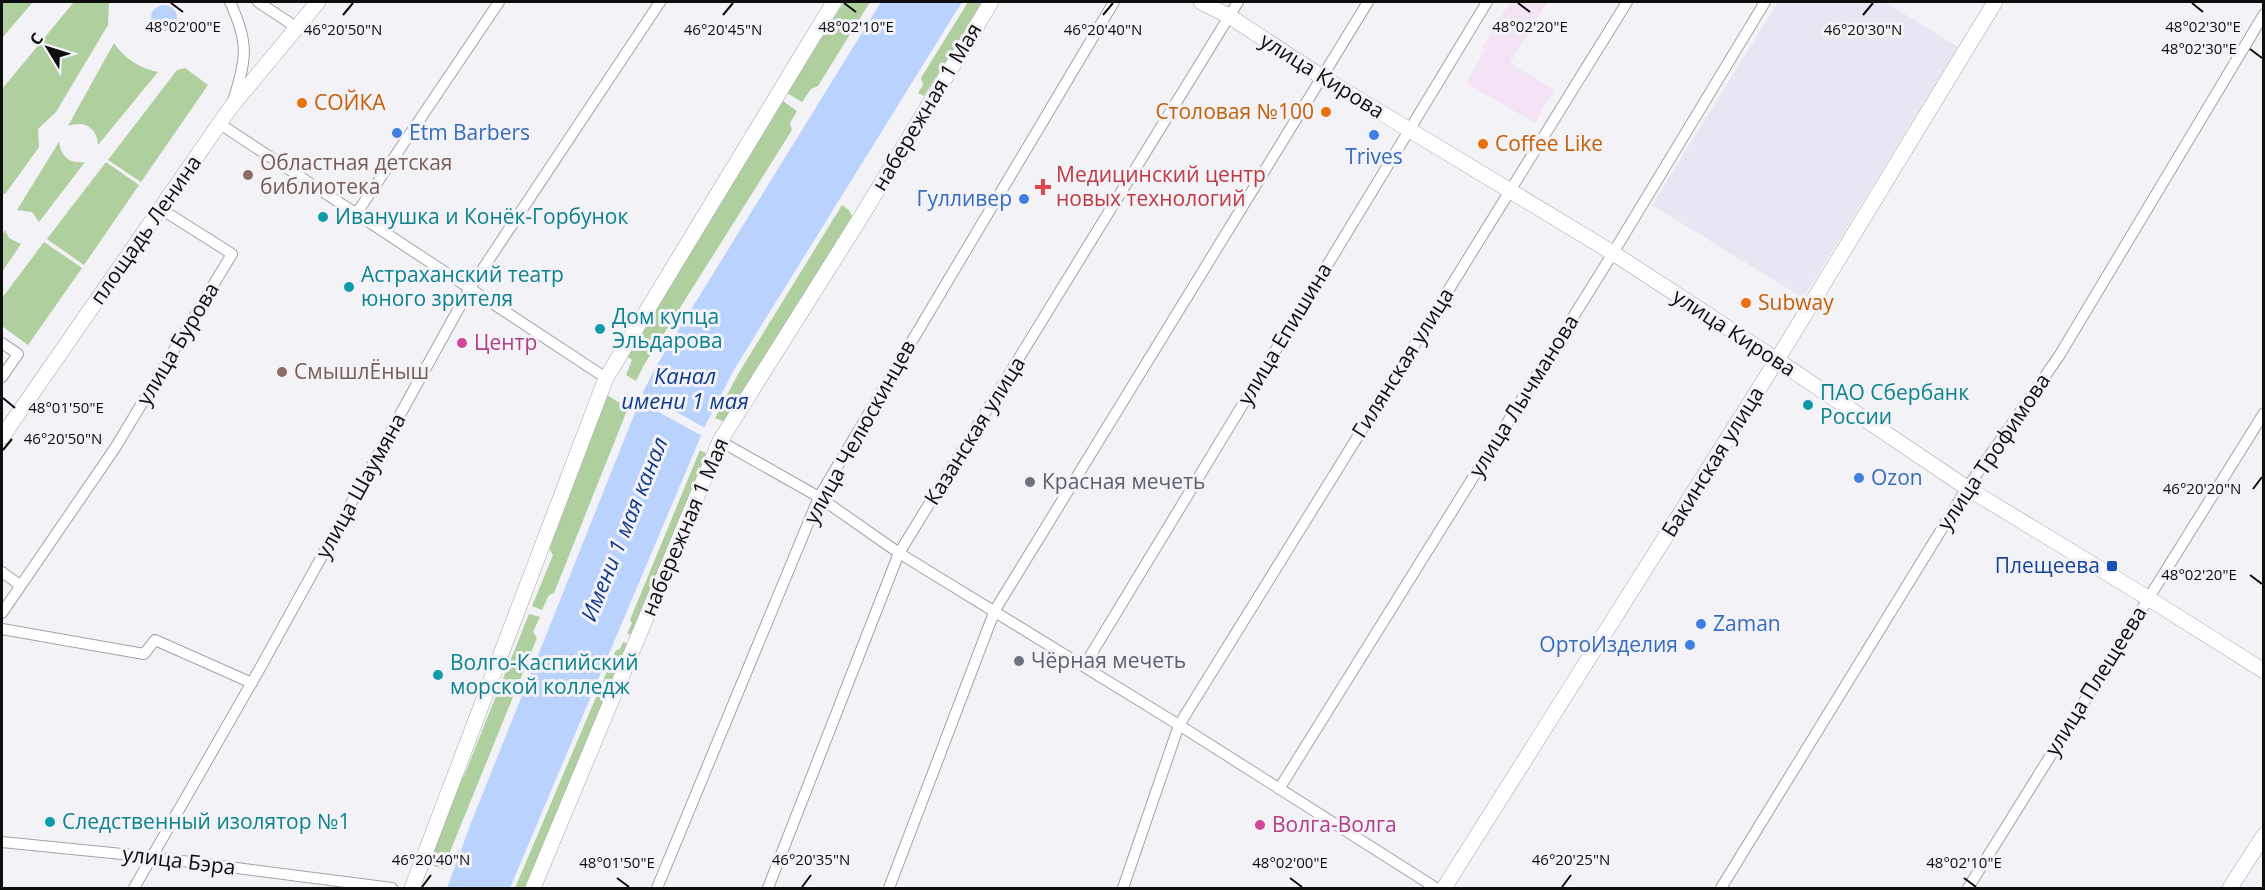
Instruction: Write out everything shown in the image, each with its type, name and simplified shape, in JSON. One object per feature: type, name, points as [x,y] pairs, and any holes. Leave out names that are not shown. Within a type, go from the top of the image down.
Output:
[{"type":"main road","name":"площадь Ленина","points":[[2,437],[231,107],[318,2]]},
{"type":"main road","points":[[412,888],[606,378],[834,2]]},
{"type":"main road","name":"набережная 1 Мая","points":[[533,888],[720,441],[991,2]]},
{"type":"main road","name":"улица Кирова","points":[[1201,2],[1229,16],[1322,77],[1613,253],[1967,488],[2264,670]]},
{"type":"main road","name":"Бакинская улица","points":[[1444,888],[1777,360],[1995,2]]},
{"type":"main road","points":[[2230,888],[2264,835]]},
{"type":"street","points":[[230,2],[240,24],[246,49],[242,75],[231,107]]},
{"type":"street","points":[[258,2],[296,27]]},
{"type":"street","points":[[356,214],[499,2]]},
{"type":"street","name":"улица Шаумяна","points":[[134,888],[252,683],[470,288],[660,2]]},
{"type":"street","name":"улица Челюскинцев","points":[[657,888],[819,497],[1114,2]]},
{"type":"street","name":"Казанская улица","points":[[768,888],[899,553],[1238,2]]},
{"type":"street","points":[[889,888],[995,610],[1368,2]]},
{"type":"street","name":"улица Епишина","points":[[1084,666],[1487,2]]},
{"type":"street","name":"Гилянская улица","points":[[1123,888],[1179,725],[1627,2]]},
{"type":"street","name":"улица Лычманова","points":[[1279,789],[1613,253],[1765,2]]},
{"type":"street","name":"улица Трофимова","points":[[1721,888],[1967,488],[2059,356],[2264,14]]},
{"type":"street","points":[[220,124],[606,378]]},
{"type":"street","name":"улица Бурова","points":[[2,613],[115,448],[232,254],[160,209]]},
{"type":"street","points":[[2,343],[18,354],[2,377]]},
{"type":"street","name":"улица Плещеева","points":[[1968,888],[2264,413]]},
{"type":"street","points":[[720,441],[819,497],[899,553],[995,610],[1436,888]]},
{"type":"street","points":[[2,572],[21,585]]},
{"type":"street","points":[[2,629],[144,654],[155,640],[252,683]]},
{"type":"street","name":"улица Бэра","points":[[2,842],[152,857],[392,888]]},
{"type":"shaded area","points":[[1510,2],[1547,2],[1510,63],[1554,90],[1535,123],[1466,83],[1485,50],[1483,47]]},
{"type":"shaded area","points":[[1778,2],[1885,2],[1958,47],[1803,298],[1652,205]]},
{"type":"green space","points":[[2,2],[33,2],[2,38]]},
{"type":"green space","points":[[74,2],[109,2],[108,25],[56,112],[38,129],[39,147],[6,193],[2,195],[2,89]]},
{"type":"green space","points":[[844,2],[870,2],[818,86],[811,89],[802,102],[787,93]]},
{"type":"green space","points":[[968,2],[983,2],[924,96],[918,93],[923,85],[921,78]]},
{"type":"green space","points":[[114,43],[133,62],[158,72],[98,145],[95,134],[89,127],[79,124],[68,126]]},
{"type":"green space","points":[[185,68],[208,85],[141,182],[108,160],[177,70]]},
{"type":"green space","points":[[783,101],[797,111],[790,123],[792,130],[636,381],[626,375],[632,360],[627,356]]},
{"type":"green space","points":[[59,142],[67,158],[75,162],[85,162],[39,222],[32,212],[17,210]]},
{"type":"green space","points":[[106,162],[139,185],[84,265],[47,239]]},
{"type":"green space","points":[[842,205],[849,210],[852,216],[725,422],[715,418],[738,374]]},
{"type":"green space","points":[[5,230],[9,238],[21,244],[2,272],[2,236]]},
{"type":"green space","points":[[44,242],[82,268],[28,345],[2,326],[2,298]]},
{"type":"green space","points":[[607,395],[628,408],[554,593],[549,595],[542,610],[532,606],[553,555],[547,545]]},
{"type":"green space","points":[[700,450],[709,455],[632,635],[627,634],[632,623],[630,620]]},
{"type":"green space","points":[[529,614],[540,617],[533,632],[537,638],[443,869],[424,862],[456,783],[464,776]]},
{"type":"green space","points":[[623,642],[629,644],[527,888],[515,888],[616,650],[620,649]]},
{"type":"water","name":"Канал имени 1 мая","points":[[881,2],[962,2],[735,368],[706,424],[510,888],[447,888],[644,390],[658,363]]},
{"type":"water","points":[[164,5],[173,9],[177,18],[173,27],[164,31],[155,27],[151,18],[155,9]]},
{"type":"pier","points":[[640,392],[707,429],[704,437],[637,400]]},
{"type":"place","name":"СОЙКА","points":[[302,103]]},
{"type":"place","name":"Столовая №100","points":[[1326,112]]},
{"type":"place","name":"Etm Barbers","points":[[397,133]]},
{"type":"place","name":"Trives","points":[[1374,135]]},
{"type":"place","name":"Coffee Like","points":[[1483,144]]},
{"type":"place","name":"Областная детская библиотека","points":[[248,175]]},
{"type":"place","name":"Медицинский центр новых технологий","points":[[1043,187]]},
{"type":"place","name":"Гулливер","points":[[1024,199]]},
{"type":"place","name":"Иванушка и Конёк-Горбунок","points":[[323,217]]},
{"type":"place","name":"Астраханский театр юного зрителя","points":[[349,287]]},
{"type":"place","name":"Subway","points":[[1746,303]]},
{"type":"place","name":"Дом купца Эльдарова","points":[[600,329]]},
{"type":"place","name":"Центр","points":[[462,343]]},
{"type":"place","name":"СмышлЁныш","points":[[282,372]]},
{"type":"place","name":"ПАО Сбербанк России","points":[[1808,405]]},
{"type":"place","name":"Ozon","points":[[1859,478]]},
{"type":"place","name":"Красная мечеть","points":[[1030,482]]},
{"type":"place","name":"Плещеева","points":[[2112,566]]},
{"type":"place","name":"Zaman","points":[[1701,624]]},
{"type":"place","name":"ОртоИзделия","points":[[1690,645]]},
{"type":"place","name":"Чёрная мечеть","points":[[1019,661]]},
{"type":"place","name":"Волго-Каспийский морской колледж","points":[[438,675]]},
{"type":"place","name":"Следственный изолятор №1","points":[[50,822]]},
{"type":"place","name":"Волга-Волга","points":[[1260,825]]},
{"type":"water label","name":"Имени 1 мая канал","points":[[624,529]]}]
